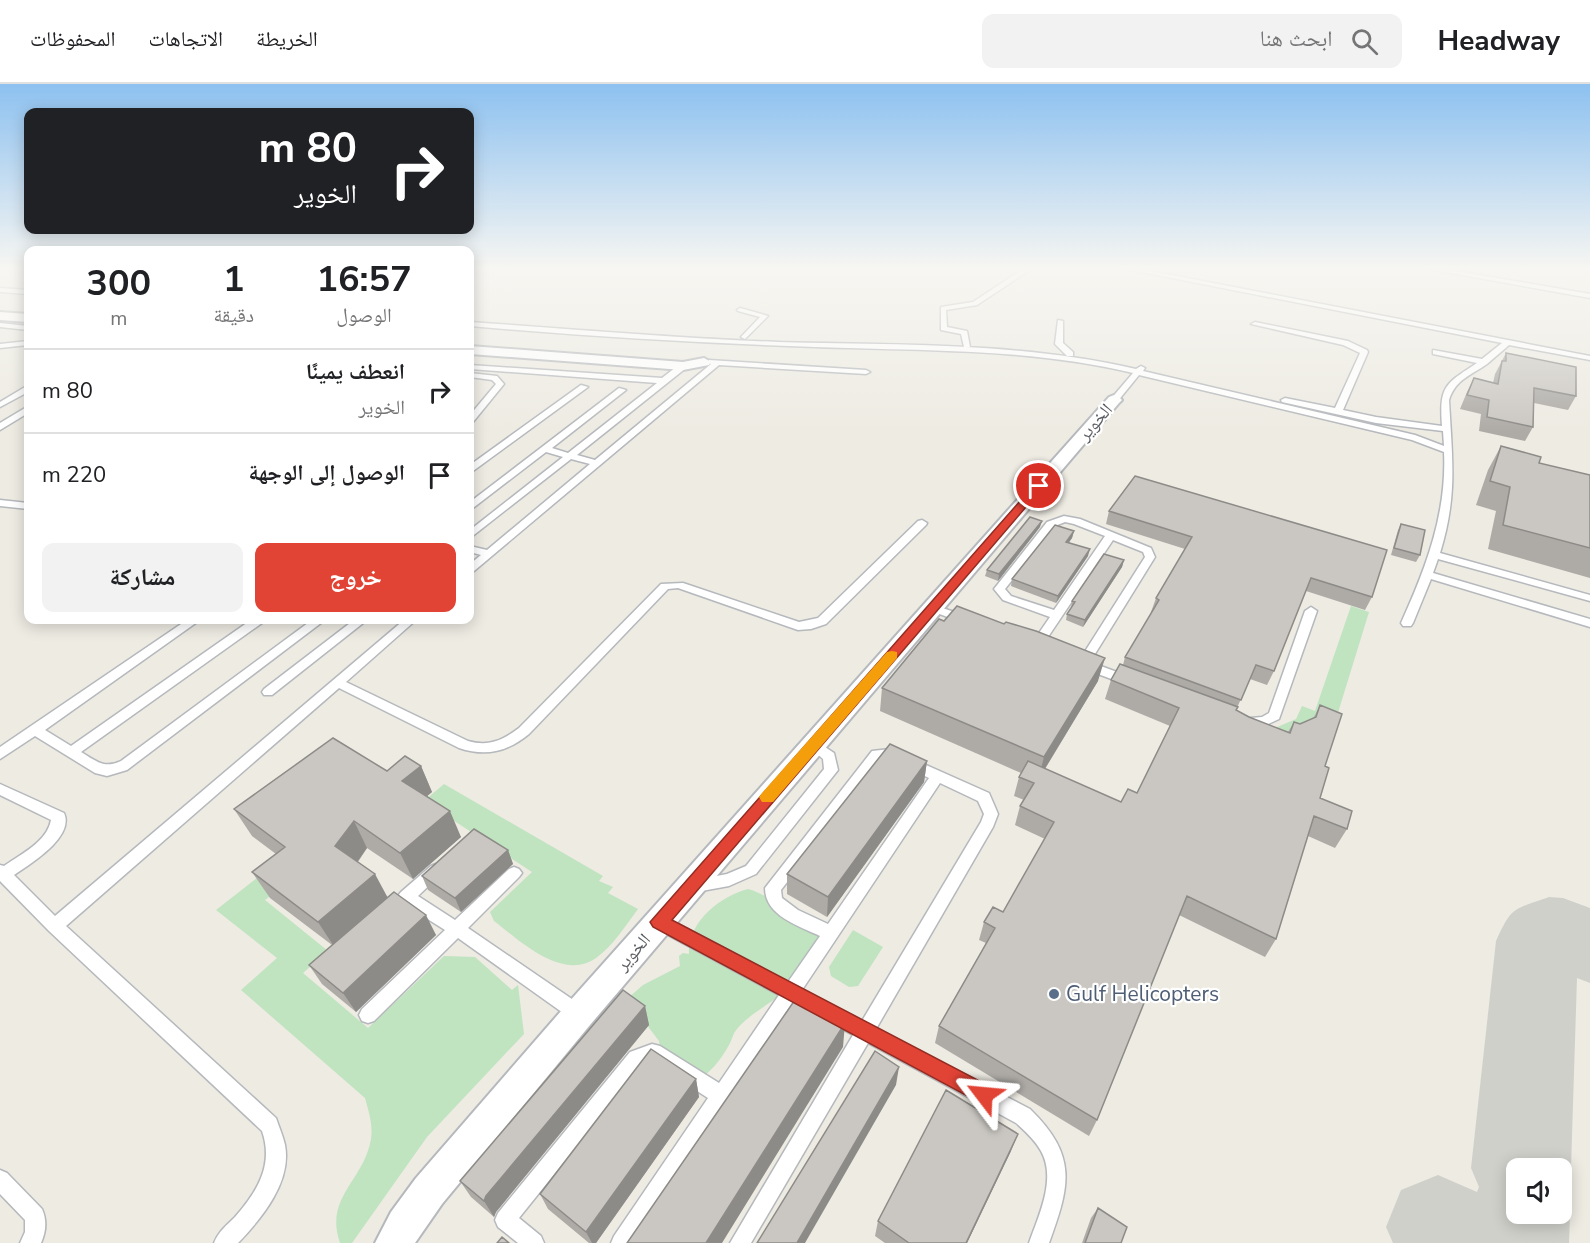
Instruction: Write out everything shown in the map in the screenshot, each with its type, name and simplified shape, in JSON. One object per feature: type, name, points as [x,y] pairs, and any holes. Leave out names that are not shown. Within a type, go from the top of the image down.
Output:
[{"type":"street","points":[[474,343],[711,362]]},
{"type":"street","points":[[474,350],[683,366],[711,362]]},
{"type":"street","name":"الخوير","points":[[394,1243],[429,1191],[579,1014],[1114,400]]},
{"type":"lane","points":[[745,337],[758,323]]},
{"type":"lane","points":[[944,323],[944,328],[964,333],[967,345]]},
{"type":"lane","points":[[1060,323],[1059,344],[1070,354]]},
{"type":"lane","points":[[1410,323],[1590,358]]},
{"type":"lane","points":[[474,324],[757,343],[991,351],[1078,360],[1139,370],[1393,423],[1446,429]]},
{"type":"lane","points":[[1255,324],[1344,343],[1364,352],[1338,411]]},
{"type":"lane","points":[[0,326],[24,328]]},
{"type":"lane","points":[[0,334],[16,327]]},
{"type":"lane","points":[[710,339],[745,337],[967,345],[1070,354],[1415,438],[1448,450]]},
{"type":"lane","points":[[1407,623],[1436,555],[1449,490],[1447,391],[1460,376],[1484,362],[1508,342]]},
{"type":"lane","points":[[0,346],[24,343]]},
{"type":"lane","points":[[1436,352],[1484,362]]},
{"type":"lane","points":[[474,566],[597,464],[711,362],[866,372]]},
{"type":"lane","points":[[474,366],[665,381]]},
{"type":"lane","points":[[474,533],[683,366]]},
{"type":"lane","name":"الخوير","points":[[1114,400],[1139,370]]},
{"type":"lane","points":[[474,376],[494,378],[500,384],[474,415]]},
{"type":"lane","points":[[474,466],[584,387]]},
{"type":"lane","points":[[474,503],[622,390]]},
{"type":"lane","points":[[0,405],[24,391]]},
{"type":"lane","points":[[0,427],[24,412]]},
{"type":"lane","points":[[545,449],[597,464]]},
{"type":"lane","points":[[0,503],[24,506]]},
{"type":"lane","points":[[1057,615],[1004,596],[999,591],[1000,586],[1054,522],[1076,521],[1147,550],[1149,557],[1078,662],[1136,684]]},
{"type":"lane","points":[[337,682],[464,745],[478,750],[496,748],[512,741],[524,731],[665,586],[672,585],[690,589],[786,624],[811,625],[822,621],[922,523]]},
{"type":"lane","points":[[1019,640],[1041,648],[1057,615],[1111,535]]},
{"type":"lane","points":[[474,550],[488,554]]},
{"type":"lane","points":[[1436,555],[1590,598]]},
{"type":"lane","points":[[1428,575],[1590,623]]},
{"type":"lane","points":[[933,608],[978,625]]},
{"type":"lane","points":[[1233,720],[1256,722],[1274,716],[1311,611]]},
{"type":"lane","points":[[0,753],[188,624]]},
{"type":"lane","points":[[72,752],[252,624]]},
{"type":"lane","points":[[35,730],[103,771],[126,765],[314,624]]},
{"type":"lane","points":[[268,692],[357,624]]},
{"type":"lane","points":[[55,927],[405,624]]},
{"type":"lane","points":[[689,888],[729,880],[745,874],[757,864],[831,770],[830,757],[813,744]]},
{"type":"lane","points":[[740,1243],[867,1031],[991,814],[984,797],[890,754],[877,755],[773,888],[771,894],[776,904],[829,932]]},
{"type":"lane","points":[[621,1243],[789,991],[938,774]]},
{"type":"lane","points":[[0,789],[59,817],[59,827],[51,838],[2,873],[55,927],[269,1125],[276,1147],[272,1176],[257,1207],[224,1243]]},
{"type":"lane","points":[[389,912],[447,861]]},
{"type":"lane","points":[[368,1015],[514,873]]},
{"type":"lane","points":[[405,897],[457,929],[579,1014]]},
{"type":"lane","points":[[659,922],[867,1031],[1023,1116],[1038,1128],[1049,1144],[1056,1163],[1058,1180],[1056,1197],[1039,1243]]},
{"type":"lane","points":[[534,1243],[505,1220],[636,1058],[652,1053],[660,1055],[720,1095]]},
{"type":"lane","points":[[0,1180],[35,1216],[35,1234],[30,1243]]},
{"type":"green space","points":[[1351,606],[1369,612],[1332,732],[1291,736],[1275,728],[1296,719],[1302,706],[1315,711]]},
{"type":"green space","points":[[444,784],[603,876],[599,881],[613,887],[608,893],[638,909],[608,948],[596,958],[583,964],[569,965],[555,962],[528,947],[494,921],[490,912],[532,872],[424,801]]},
{"type":"green space","points":[[321,828],[339,842],[265,900],[328,951],[303,973],[368,1028],[444,956],[475,957],[512,990],[518,985],[524,1034],[427,1137],[352,1243],[340,1243],[336,1227],[337,1213],[347,1189],[367,1154],[371,1139],[371,1124],[365,1098],[241,990],[277,958],[216,910]]},
{"type":"green space","points":[[748,889],[767,897],[816,932],[823,948],[818,963],[805,977],[737,1029],[719,1061],[696,1082],[660,1047],[659,1041],[627,999],[643,985],[680,966],[679,956],[683,953],[689,954],[693,932],[707,912],[716,904]]},
{"type":"green space","points":[[853,930],[883,947],[858,986],[849,987],[831,976],[829,967]]},
{"type":"building","points":[[1506,353],[1576,367],[1576,396],[1534,388],[1533,427],[1487,417],[1489,400],[1467,395],[1474,378],[1498,384],[1502,361],[1506,361]]},
{"type":"building","points":[[1501,446],[1541,457],[1539,463],[1590,475],[1590,548],[1503,525],[1510,487],[1490,481]]},
{"type":"building","points":[[1135,476],[1387,550],[1372,597],[1311,578],[1274,671],[1256,665],[1241,700],[1125,657],[1159,600],[1156,598],[1192,537],[1109,511]]},
{"type":"building","points":[[1030,517],[1042,521],[999,574],[987,570]]},
{"type":"building","points":[[1401,524],[1425,530],[1420,555],[1394,548]]},
{"type":"building","points":[[1055,525],[1074,531],[1066,542],[1090,549],[1058,596],[1012,579]]},
{"type":"building","points":[[1104,554],[1124,560],[1085,620],[1067,614],[1075,602],[1072,601]]},
{"type":"building","points":[[957,606],[1004,624],[1006,622],[1036,631],[1105,658],[1044,757],[882,688],[939,619],[944,621]]},
{"type":"building","points":[[1120,664],[1238,707],[1236,710],[1249,717],[1290,733],[1294,722],[1300,724],[1316,717],[1320,705],[1342,714],[1325,766],[1329,768],[1320,798],[1352,811],[1347,829],[1314,816],[1276,939],[1187,896],[1097,1120],[939,1026],[995,928],[984,922],[993,907],[1003,912],[1054,822],[1020,806],[1034,783],[1019,777],[1028,761],[1121,802],[1128,789],[1137,793],[1179,708],[1111,680]]},
{"type":"building","points":[[333,738],[387,771],[405,756],[421,766],[402,781],[450,811],[400,853],[354,821],[335,846],[375,874],[318,922],[252,872],[285,847],[234,809]]},
{"type":"building","points":[[890,744],[927,761],[828,897],[787,874]]},
{"type":"building","points":[[474,829],[508,850],[455,898],[422,876]]},
{"type":"building","points":[[394,892],[426,915],[343,993],[309,965]]},
{"type":"building","points":[[623,990],[645,1006],[484,1201],[460,1181]]},
{"type":"building","points":[[799,994],[845,1023],[706,1243],[627,1243]]},
{"type":"building","points":[[651,1049],[696,1079],[586,1232],[540,1194]]},
{"type":"building","points":[[875,1051],[899,1067],[797,1243],[757,1243]]},
{"type":"building","points":[[946,1090],[1018,1134],[966,1243],[909,1243],[878,1221]]},
{"type":"building","points":[[1098,1208],[1127,1227],[1121,1243],[1085,1243]]},
{"type":"building","points":[[502,1237],[509,1243],[497,1243]]},
{"type":"taxiway","points":[[1522,1158],[1537,941],[1542,936],[1556,934],[1570,937],[1590,946]]},
{"type":"taxiway","points":[[1517,1243],[1518,1224]]},
{"type":"taxiway","points":[[1438,1227],[1456,1243]]},
{"type":"slow traffic","points":[[767,797],[892,655]]},
{"type":"place","name":"Gulf Helicopters","points":[[1054,994]]},
{"type":"route","points":[[984,1095],[659,922],[1039,486]]}]
